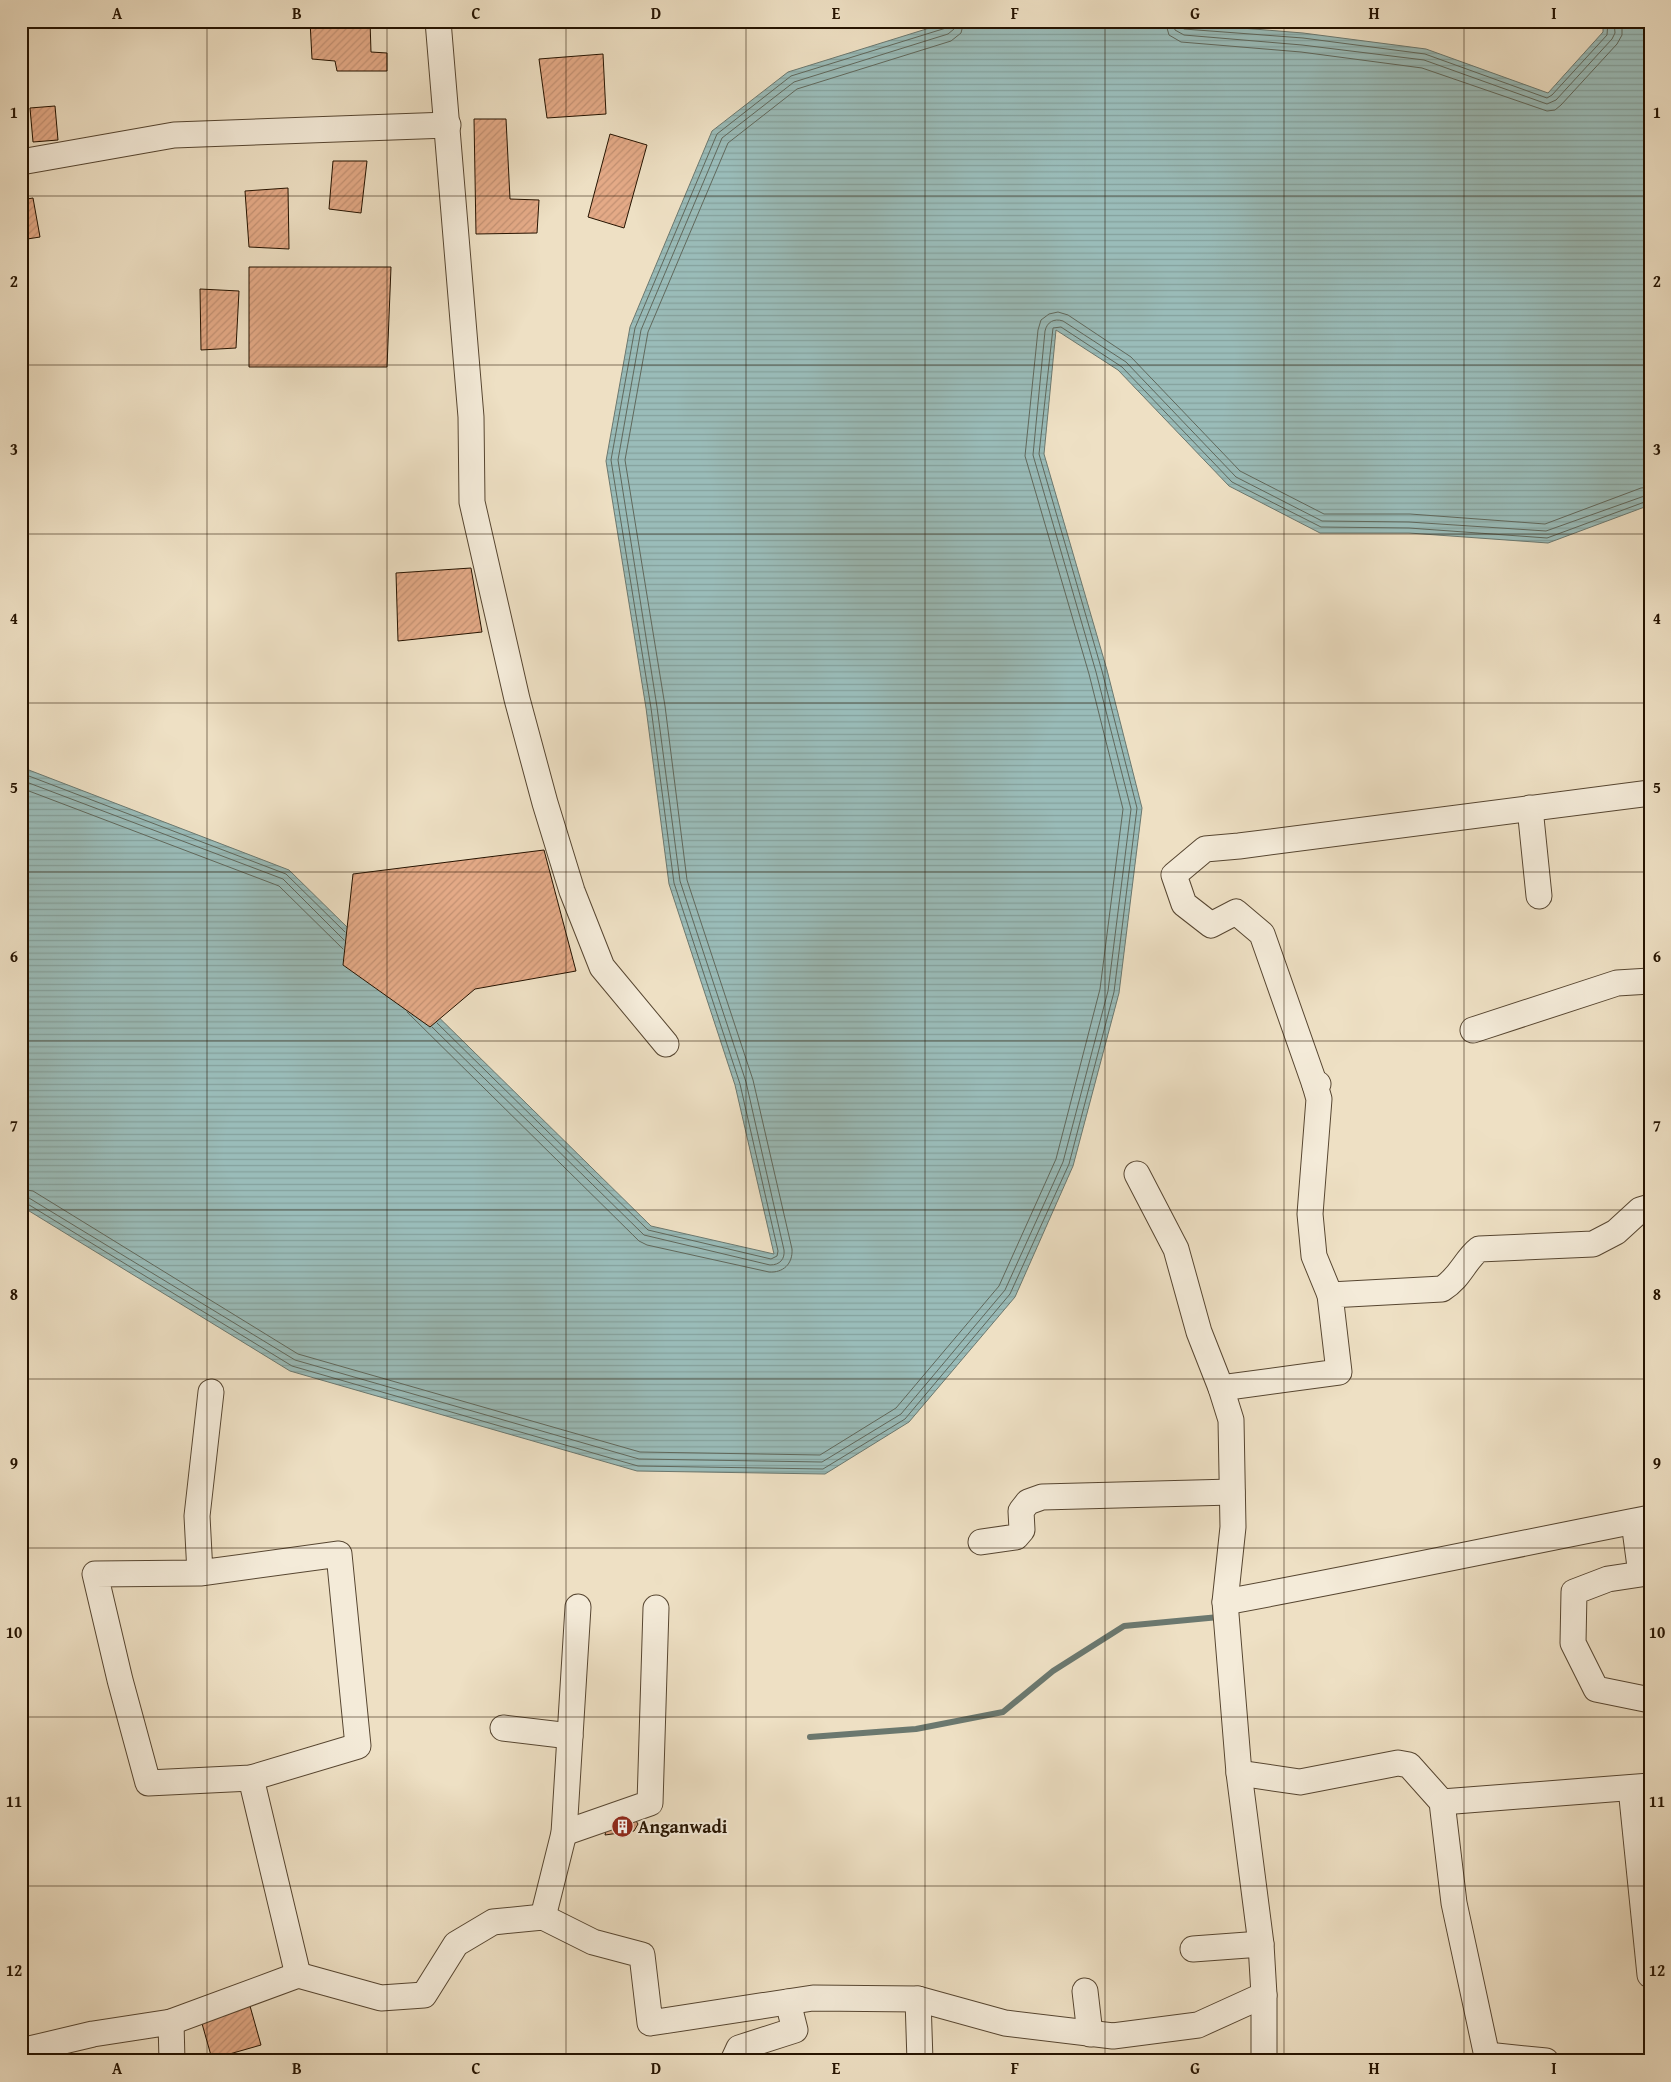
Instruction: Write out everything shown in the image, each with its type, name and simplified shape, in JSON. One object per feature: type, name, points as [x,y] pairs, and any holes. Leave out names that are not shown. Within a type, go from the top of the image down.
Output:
[{"type":"street","points":[[438,21],[471,417],[472,502],[517,699],[545,803],[572,891],[602,967],[666,1044]]},
{"type":"street","points":[[21,162],[174,135],[448,125]]},
{"type":"street","points":[[1221,1388],[1339,1372],[1330,1295],[1314,1256],[1311,1229],[1310,1214],[1319,1099],[1317,1084],[1262,934],[1236,912],[1212,926],[1184,904],[1174,875],[1205,849],[1650,792]]},
{"type":"street","points":[[1530,808],[1538,896]]},
{"type":"street","points":[[1473,1030],[1617,983],[1650,981]]},
{"type":"street","points":[[1136,1174],[1176,1248],[1200,1332],[1231,1420],[1233,1527],[1225,1602],[1239,1773],[1261,1944],[1264,1995],[1264,2061]]},
{"type":"street","points":[[1330,1295],[1442,1289],[1455,1280],[1473,1254],[1479,1249],[1593,1244],[1616,1232],[1640,1210],[1650,1207]]},
{"type":"street","points":[[200,1572],[197,1516],[211,1392]]},
{"type":"street","points":[[981,1542],[1016,1538],[1022,1530],[1021,1511],[1028,1502],[1042,1497],[1232,1492]]},
{"type":"street","points":[[1225,1602],[1373,1575],[1642,1520],[1641,1574],[1608,1579],[1574,1592],[1573,1643],[1596,1689],[1650,1700]]},
{"type":"street","points":[[339,1554],[358,1746],[251,1778],[148,1784],[120,1680],[95,1574],[200,1572],[339,1554]]},
{"type":"street","points":[[543,1917],[564,1833],[578,1607]]},
{"type":"street","points":[[564,1833],[650,1803],[656,1608]]},
{"type":"street","points":[[502,1728],[570,1736]]},
{"type":"street","points":[[1239,1773],[1300,1782],[1398,1763],[1409,1765],[1442,1802],[1454,1903],[1487,2058],[1546,2061]]},
{"type":"street","points":[[251,1778],[298,1975]]},
{"type":"street","points":[[1442,1802],[1640,1787],[1650,1975]]},
{"type":"street","points":[[21,2051],[93,2034],[171,2022],[298,1975],[381,1998],[424,1995],[456,1944],[493,1922],[543,1917],[593,1942],[642,1954],[650,2023],[813,1998],[918,1999],[1004,2023],[1114,2036],[1198,2024],[1264,1995]]},
{"type":"street","points":[[1193,1949],[1261,1944]]},
{"type":"street","points":[[1085,1992],[1090,2034]]},
{"type":"street","points":[[918,1999],[920,2061]]},
{"type":"street","points":[[733,2061],[739,2048],[795,2030],[788,2002]]},
{"type":"street","points":[[171,2022],[172,2061]]},
{"type":"water","points":[[952,21],[1155,21],[1303,33],[1426,49],[1548,93],[1603,32],[1603,21],[1650,21],[1650,505],[1548,543],[1409,533],[1320,533],[1229,486],[1118,370],[1056,330],[1044,454],[1107,670],[1142,808],[1119,993],[1073,1166],[1015,1297],[909,1422],[825,1474],[637,1471],[290,1371],[21,1206],[21,767],[289,870],[651,1226],[774,1254],[735,1085],[669,884],[646,708],[606,461],[630,327],[712,131],[788,72]]},
{"type":"building","points":[[310,21],[370,21],[371,52],[387,53],[387,71],[337,71],[335,61],[312,59]]},
{"type":"building","points":[[603,54],[606,114],[547,118],[539,59]]},
{"type":"building","points":[[55,106],[58,140],[33,142],[30,108]]},
{"type":"building","points":[[474,119],[506,119],[510,199],[539,200],[537,233],[476,234]]},
{"type":"building","points":[[610,134],[647,145],[624,228],[588,217]]},
{"type":"building","points":[[333,161],[367,161],[361,213],[329,209]]},
{"type":"building","points":[[288,188],[289,249],[249,247],[245,191]]},
{"type":"building","points":[[33,198],[40,237],[21,240],[21,200]]},
{"type":"building","points":[[249,267],[391,267],[387,367],[249,367]]},
{"type":"building","points":[[200,289],[239,291],[236,348],[201,350]]},
{"type":"building","points":[[471,568],[482,632],[398,641],[396,573]]},
{"type":"building","points":[[544,850],[576,971],[475,989],[430,1027],[343,965],[353,874]]},
{"type":"building","name":"Anganwadi","points":[[633,1816],[638,1824],[634,1831],[605,1835],[608,1821]]},
{"type":"building","points":[[250,2006],[261,2045],[212,2059],[201,2020]]},
{"type":"building","points":[[785,2054],[818,2057],[819,2061],[786,2061]]},
{"type":"waterway","points":[[810,1737],[916,1729],[1003,1712],[1053,1671],[1124,1626],[1219,1617]]},
{"type":"place","name":"Anganwadi","points":[[622,1827]]}]
